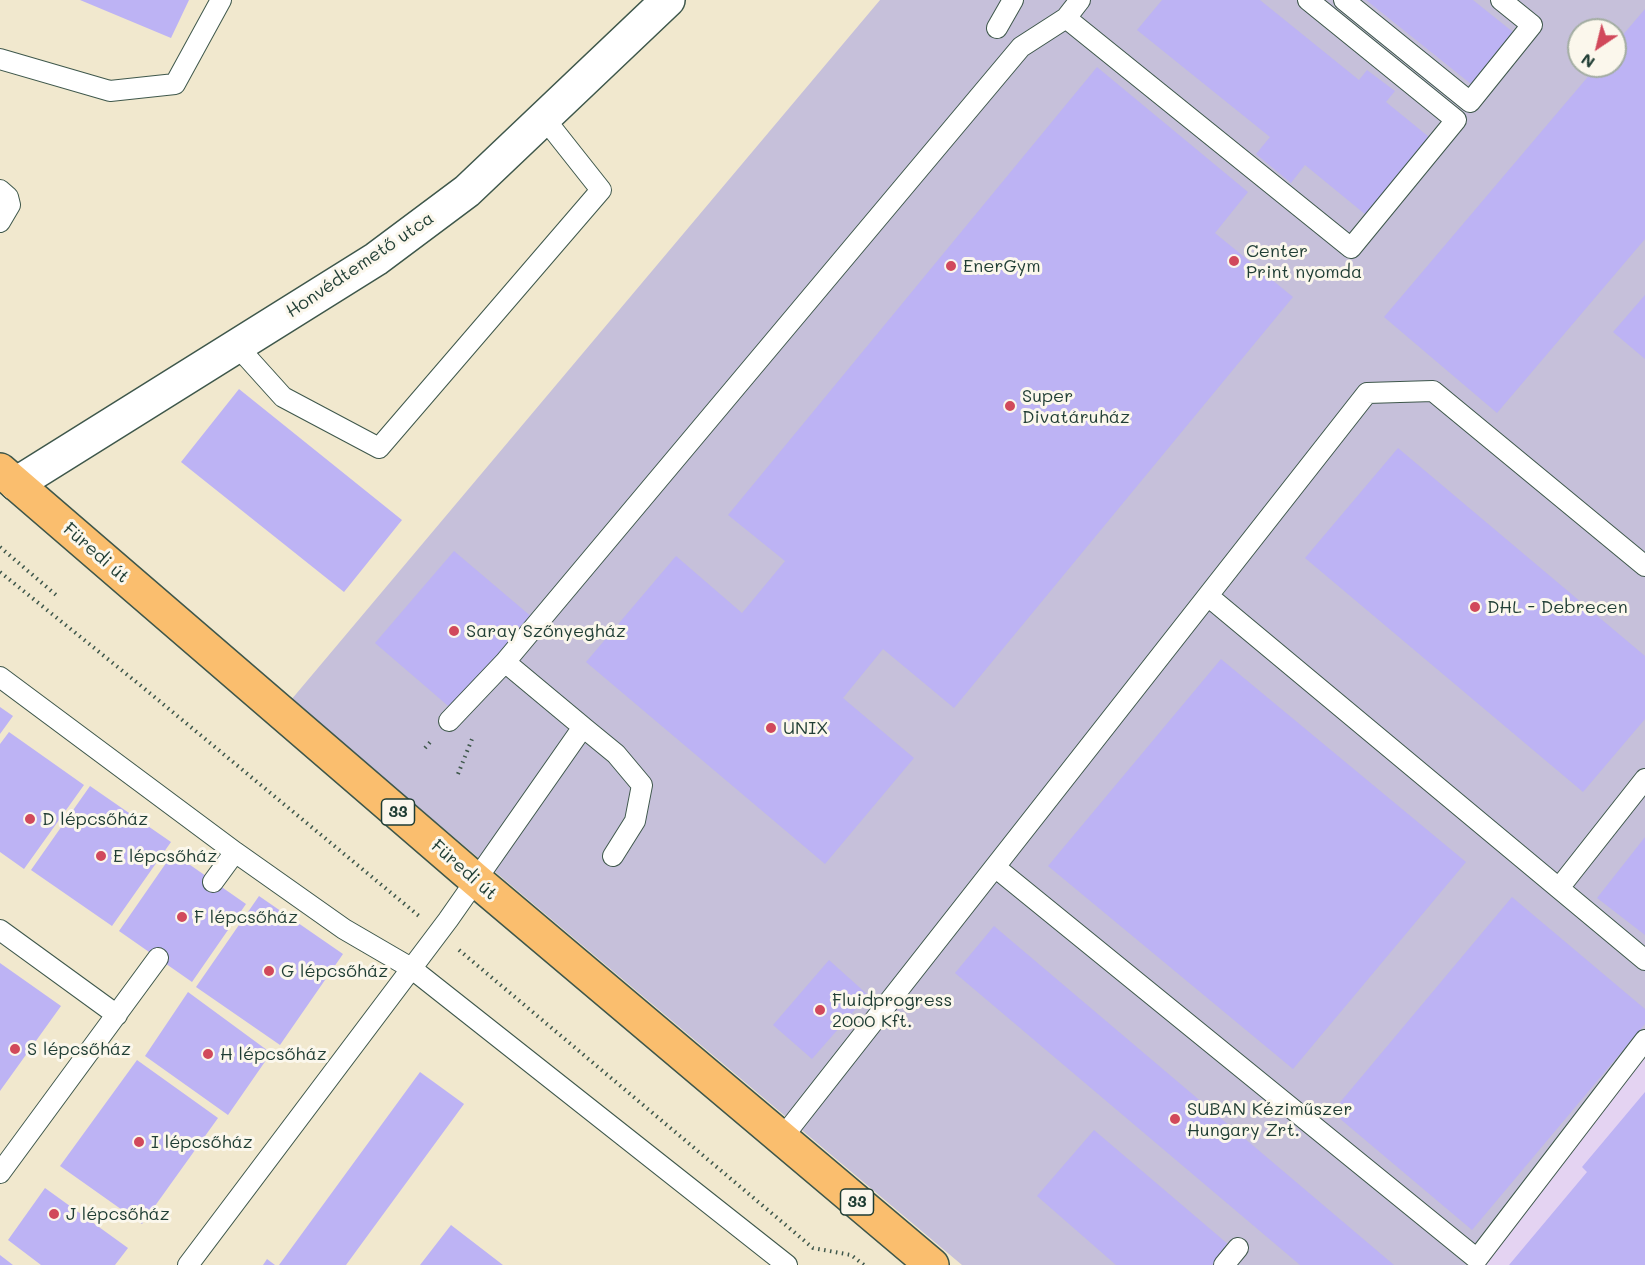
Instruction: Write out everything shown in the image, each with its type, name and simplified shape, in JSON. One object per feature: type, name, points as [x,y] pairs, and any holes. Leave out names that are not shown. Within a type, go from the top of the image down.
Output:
[{"type":"main road","name":"Füredi út","points":[[8,477],[477,881],[932,1265]]},
{"type":"street","name":"Honvédtemető utca","points":[[8,477],[237,346],[385,252],[467,190],[668,0]]},
{"type":"lane","points":[[0,58],[111,91],[175,84],[221,0]]},
{"type":"lane","points":[[997,27],[1013,0]]},
{"type":"lane","points":[[449,721],[505,662],[1021,47],[1066,18],[1080,0]]},
{"type":"lane","points":[[1066,18],[1351,248],[1456,120],[1308,0]]},
{"type":"lane","points":[[1344,0],[1470,102],[1532,25],[1501,0]]},
{"type":"lane","points":[[237,346],[283,398],[379,448],[601,190],[544,118]]},
{"type":"lane","points":[[0,190],[8,197],[10,205],[0,222]]},
{"type":"lane","points":[[782,1138],[1366,393],[1433,391],[1645,566]]},
{"type":"lane","points":[[1208,596],[1645,960]]},
{"type":"lane","points":[[505,662],[616,754],[642,785],[635,821],[613,856]]},
{"type":"lane","points":[[0,677],[235,852],[344,929],[411,968],[787,1265]]},
{"type":"lane","points":[[188,1265],[477,881],[583,727]]},
{"type":"lane","points":[[1559,888],[1645,779]]},
{"type":"lane","points":[[213,882],[235,852]]},
{"type":"lane","points":[[995,867],[1477,1259],[1645,1040]]},
{"type":"lane","points":[[0,930],[117,1015]]},
{"type":"lane","points":[[0,1173],[158,958]]},
{"type":"lane","points":[[1224,1265],[1238,1248]]},
{"type":"path","points":[[0,547],[56,595]]},
{"type":"path","points":[[458,774],[472,738]]},
{"type":"path","points":[[852,1255],[864,1265]]},
{"type":"shaded area","points":[[880,0],[1645,0],[1645,1058],[1472,1265],[962,1265],[291,700]]},
{"type":"shaded area","points":[[1645,1058],[1645,1265],[1472,1265],[1477,1259]]},
{"type":"building","points":[[80,0],[189,0],[171,38]]},
{"type":"building","points":[[1162,0],[1260,0],[1359,80],[1367,70],[1395,91],[1386,102],[1429,137],[1366,215],[1305,165],[1291,183],[1256,154],[1270,137],[1137,30]]},
{"type":"building","points":[[1366,0],[1473,0],[1518,36],[1476,88]]},
{"type":"building","points":[[1645,9],[1645,239],[1497,413],[1384,317],[1587,78],[1627,78],[1627,30]]},
{"type":"building","name":"Super Divatáruház","points":[[1097,67],[1248,192],[1215,233],[1293,297],[954,708],[883,649],[843,698],[914,758],[825,864],[586,662],[676,556],[742,613],[785,561],[728,515]]},
{"type":"building","points":[[1645,295],[1645,359],[1613,332]]},
{"type":"building","points":[[239,389],[402,520],[344,592],[181,462]]},
{"type":"building","name":"DHL - Debrecen","points":[[1398,448],[1645,656],[1645,719],[1583,792],[1305,558]]},
{"type":"building","name":"Saray Szőnyegház","points":[[454,551],[533,618],[454,711],[375,643]]},
{"type":"building","points":[[1221,659],[1466,862],[1293,1069],[1048,866]]},
{"type":"building","points":[[0,707],[13,716],[0,734]]},
{"type":"building","name":"D lépcsőház","points":[[9,732],[84,785],[24,869],[0,852],[0,744]]},
{"type":"building","name":"E lépcsőház","points":[[90,786],[171,842],[112,926],[31,870]]},
{"type":"building","points":[[1645,837],[1645,935],[1597,898]]},
{"type":"building","name":"F lépcsőház","points":[[173,853],[246,904],[192,982],[119,931]]},
{"type":"building","name":"G lépcsőház","points":[[259,896],[343,954],[280,1045],[196,987]]},
{"type":"building","points":[[1512,897],[1645,1009],[1645,1024],[1472,1230],[1332,1112]]},
{"type":"building","name":"SUBAN Kéziműszer Hungary Zrt.","points":[[994,926],[1394,1265],[1300,1265],[955,973]]},
{"type":"building","name":"Fluidprogress 2000 Kft.","points":[[829,960],[868,995],[812,1059],[773,1025]]},
{"type":"building","name":"S lépcsőház","points":[[0,963],[61,1006],[0,1091]]},
{"type":"building","name":"H lépcsőház","points":[[188,992],[271,1053],[228,1115],[145,1056]]},
{"type":"building","name":"I lépcsőház","points":[[137,1060],[218,1118],[142,1224],[60,1166]]},
{"type":"building","points":[[420,1072],[464,1104],[346,1265],[279,1265]]},
{"type":"building","points":[[1645,1092],[1645,1265],[1509,1265],[1587,1172],[1582,1167]]},
{"type":"building","points":[[1094,1130],[1229,1245],[1212,1265],[1116,1265],[1037,1196]]},
{"type":"building","name":"J lépcsőház","points":[[45,1188],[128,1248],[115,1265],[41,1265],[8,1240]]},
{"type":"building","points":[[451,1225],[503,1265],[420,1265]]},
{"type":"building","points":[[0,1255],[13,1265],[0,1265]]},
{"type":"building","points":[[267,1259],[275,1265],[263,1265]]},
{"type":"place","name":"Center Print nyomda","points":[[1234,261]]},
{"type":"place","name":"EnerGym","points":[[951,266]]},
{"type":"place","name":"Super Divatáruház","points":[[1010,406]]},
{"type":"place","name":"DHL - Debrecen","points":[[1475,607]]},
{"type":"place","name":"Saray Szőnyegház","points":[[454,631]]},
{"type":"place","name":"UNIX","points":[[771,728]]},
{"type":"place","name":"D lépcsőház","points":[[30,819]]},
{"type":"place","name":"E lépcsőház","points":[[101,856]]},
{"type":"place","name":"F lépcsőház","points":[[182,917]]},
{"type":"place","name":"G lépcsőház","points":[[269,971]]},
{"type":"place","name":"Fluidprogress 2000 Kft.","points":[[820,1010]]},
{"type":"place","name":"S lépcsőház","points":[[15,1049]]},
{"type":"place","name":"H lépcsőház","points":[[208,1054]]},
{"type":"place","name":"SUBAN Kéziműszer Hungary Zrt.","points":[[1175,1119]]},
{"type":"place","name":"I lépcsőház","points":[[139,1142]]},
{"type":"place","name":"J lépcsőház","points":[[54,1214]]}]
